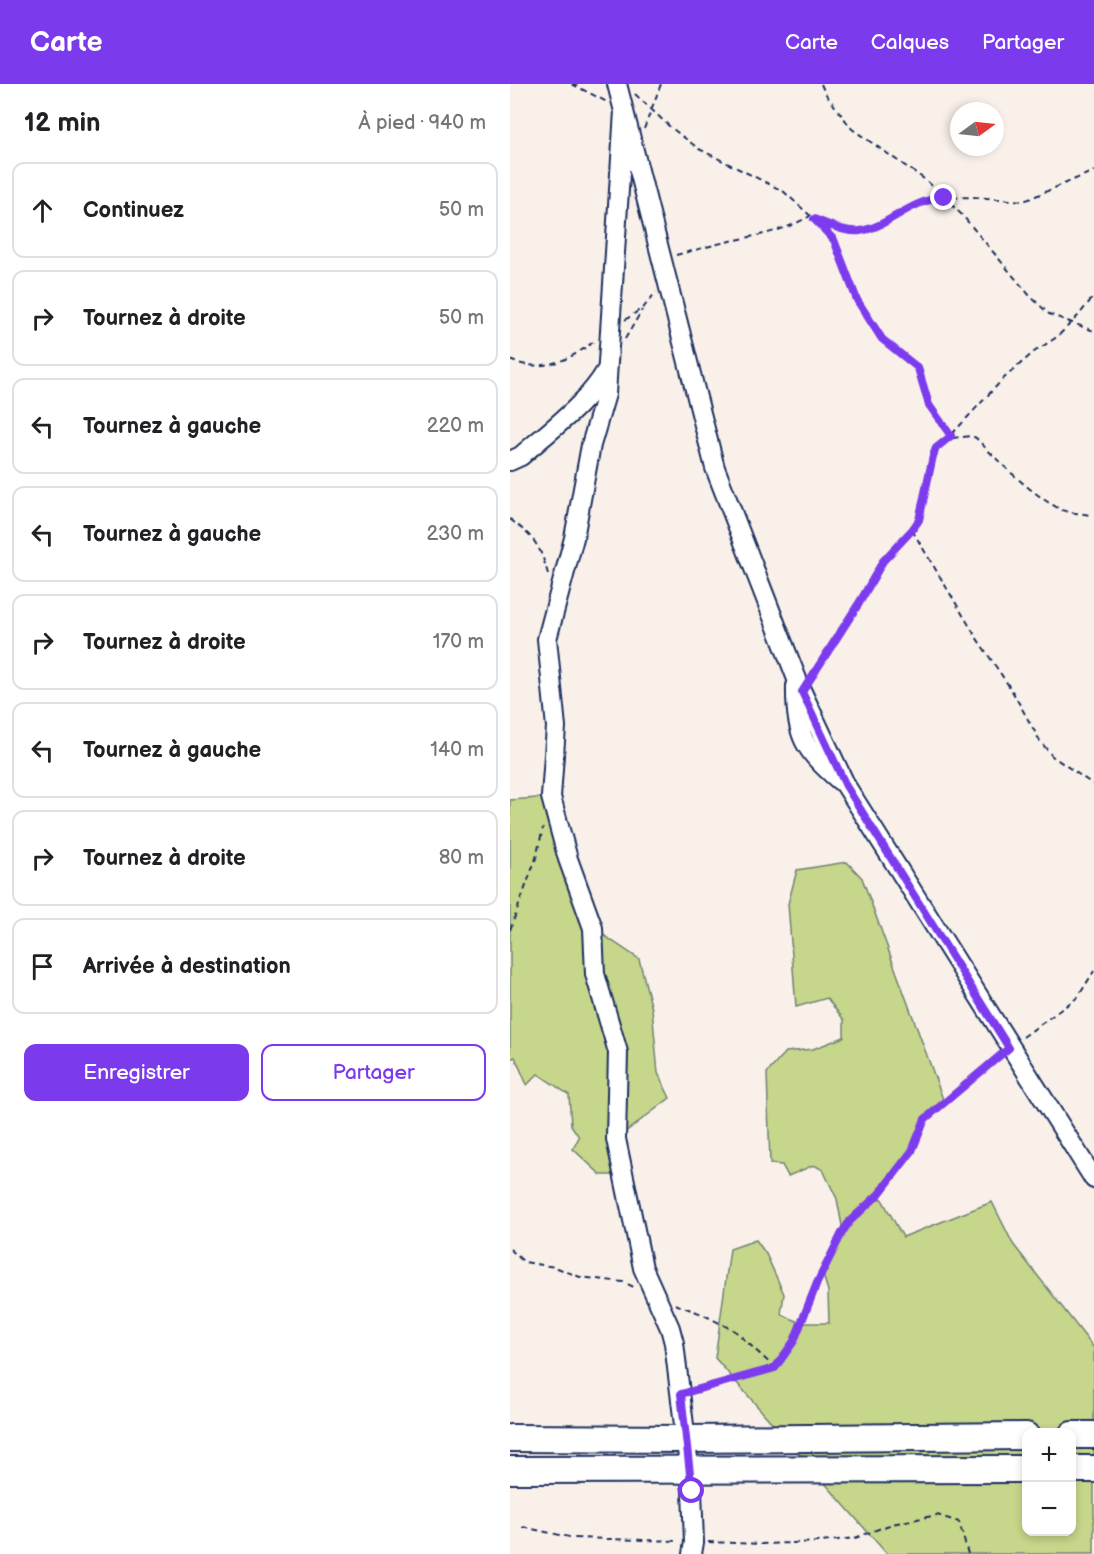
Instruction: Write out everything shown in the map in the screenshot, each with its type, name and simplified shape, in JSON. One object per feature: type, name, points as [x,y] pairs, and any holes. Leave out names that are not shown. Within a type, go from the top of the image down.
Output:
[{"type":"highway","points":[[1076,1436],[1094,1435]]},
{"type":"highway","points":[[510,1438],[1022,1436]]},
{"type":"highway","points":[[510,1470],[1022,1469]]},
{"type":"highway","points":[[1076,1469],[1094,1469]]},
{"type":"street","points":[[624,87],[606,394],[591,445],[574,538],[547,639],[556,727],[551,797],[568,859],[592,928],[596,974],[618,1052],[616,1138],[643,1268],[670,1328],[674,1343],[692,1491],[693,1548]]},
{"type":"street","points":[[624,111],[716,468],[799,686],[796,713],[798,727],[807,747],[819,763],[846,786],[1009,1048],[1094,1179]]},
{"type":"street","points":[[510,461],[521,456],[574,410],[597,387],[607,370]]},
{"type":"path","points":[[572,84],[624,111]]},
{"type":"path","points":[[634,154],[661,84]]},
{"type":"path","points":[[821,84],[825,93],[852,129],[927,181],[963,216],[1030,296],[1049,314],[1094,331]]},
{"type":"path","points":[[624,87],[699,149],[783,191],[834,240],[857,300],[882,339],[918,368],[929,405],[951,436],[959,439],[972,436],[976,438],[993,456],[1060,510],[1090,515]]},
{"type":"path","points":[[814,219],[843,230],[860,231],[885,221],[915,204],[944,198],[973,197],[1024,201],[1094,171]]},
{"type":"path","points":[[661,259],[726,242],[773,233],[795,225],[810,216]]},
{"type":"path","points":[[799,686],[861,600],[883,561],[912,530],[922,511],[936,448],[951,436],[1003,380],[1070,323],[1094,296]]},
{"type":"path","points":[[510,519],[534,539],[543,556],[549,577]]},
{"type":"path","points":[[912,530],[976,637],[1011,689],[1040,741],[1052,756],[1094,785]]},
{"type":"path","points":[[510,930],[536,858],[543,828]]},
{"type":"path","points":[[681,1394],[775,1368],[794,1341],[817,1283],[843,1231],[850,1221],[879,1194],[912,1151],[925,1119],[1009,1048],[1078,997],[1094,971]]},
{"type":"path","points":[[524,1527],[574,1538],[693,1548],[821,1542],[855,1538],[892,1524],[937,1515],[959,1522],[968,1554]]},
{"type":"green space","points":[[551,797],[593,928],[639,959],[652,1009],[658,1073],[670,1098],[616,1139],[623,1175],[601,1175],[573,1149],[579,1137],[571,1125],[569,1095],[538,1074],[527,1085],[515,1057],[510,1059],[510,800]]},
{"type":"green space","points":[[847,862],[862,878],[944,1102],[925,1119],[912,1151],[879,1194],[903,1237],[992,1202],[1013,1244],[1094,1348],[1094,1554],[887,1554],[715,1358],[730,1249],[756,1240],[766,1254],[784,1294],[781,1314],[801,1323],[829,1323],[828,1291],[822,1272],[843,1231],[837,1199],[823,1170],[814,1165],[788,1176],[782,1165],[770,1164],[767,1073],[786,1052],[813,1049],[844,1037],[844,1020],[827,998],[796,1007],[788,904],[797,870]]},
{"type":"route","points":[[692,1491],[681,1394],[775,1368],[794,1341],[817,1283],[850,1221],[879,1194],[912,1151],[925,1119],[1009,1048],[846,786],[802,692],[883,561],[919,520],[936,448],[951,436],[929,405],[918,368],[882,339],[857,300],[834,240],[814,219],[843,230],[860,231],[885,221],[915,204],[944,198]]}]
